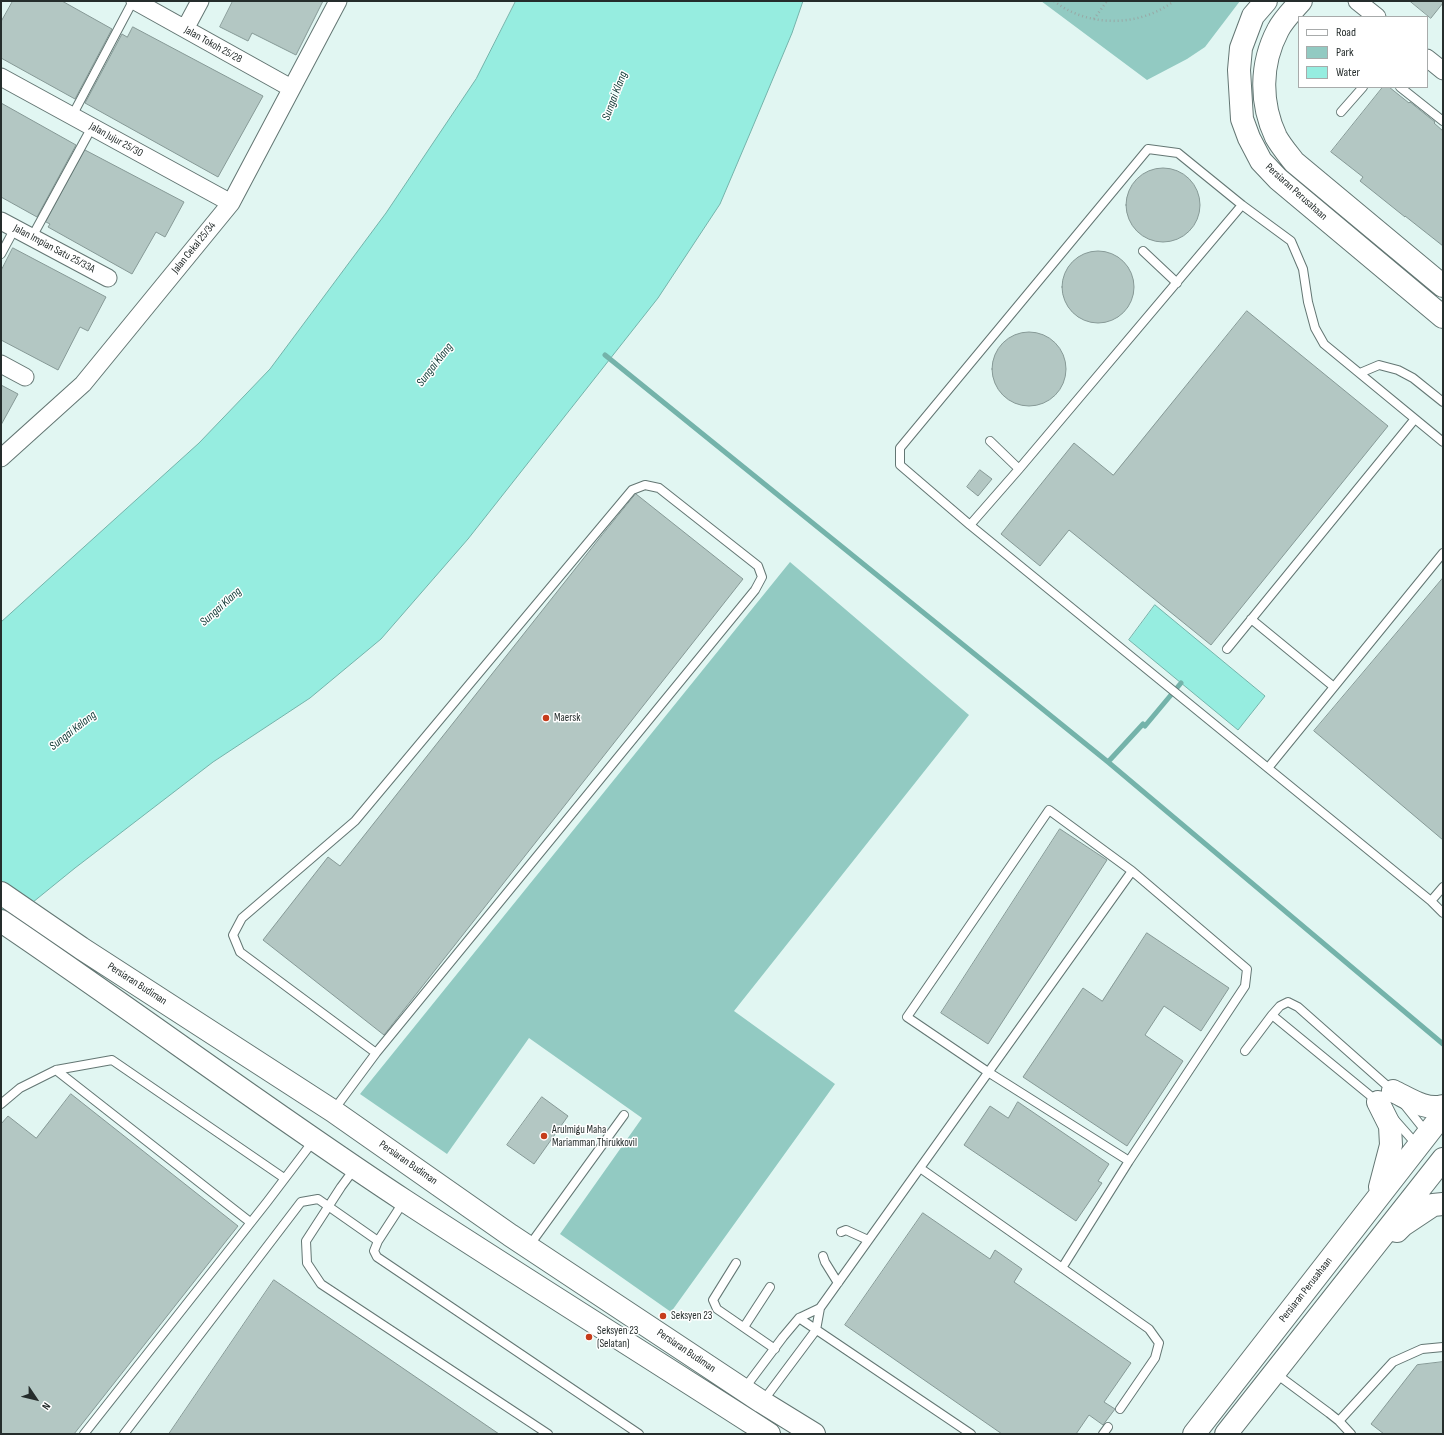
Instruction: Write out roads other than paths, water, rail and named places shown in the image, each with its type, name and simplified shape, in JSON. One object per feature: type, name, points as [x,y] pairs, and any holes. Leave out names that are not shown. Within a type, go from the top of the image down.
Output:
[{"type":"main road","name":"Persiaran Perusahaan","points":[[1266,1],[1254,16],[1241,48],[1239,70],[1242,119],[1249,138],[1261,161],[1278,178],[1443,317]]},
{"type":"main road","name":"Persiaran Perusahaan","points":[[1300,1],[1278,29],[1267,58],[1264,84],[1267,112],[1277,138],[1294,162],[1443,286]]},
{"type":"main road","name":"Persiaran Budiman","points":[[1,893],[81,948],[333,1111],[528,1246],[762,1402],[814,1434]]},
{"type":"main road","points":[[1,921],[64,963],[315,1140],[405,1200],[769,1434]]},
{"type":"main road","points":[[1378,1196],[1391,1145],[1390,1126],[1385,1097],[1427,1107],[1438,1108],[1443,1106]]},
{"type":"main road","name":"Persiaran Perusahaan","points":[[1226,1434],[1329,1304],[1435,1153],[1443,1114]]},
{"type":"main road","name":"Persiaran Perusahaan","points":[[1194,1434],[1378,1196],[1435,1153]]},
{"type":"main road","points":[[1329,1304],[1403,1225],[1433,1205],[1443,1204]]},
{"type":"street","name":"Jalan Tokoh 25/28","points":[[134,1],[291,88]]},
{"type":"street","points":[[185,29],[200,1]]},
{"type":"street","name":"Jalan Cekal 25/34","points":[[1,458],[84,384],[231,203],[338,1]]},
{"type":"street","points":[[1357,1],[1376,16]]},
{"type":"street","points":[[1428,59],[1443,71]]},
{"type":"street","name":"Jalan Jujur 25/30","points":[[1,77],[231,203]]},
{"type":"street","name":"Jalan Impian Satu 25/33A","points":[[8,224],[108,278]]},
{"type":"street","points":[[1,364],[25,377]]},
{"type":"lane","points":[[72,116],[134,1]]},
{"type":"lane","points":[[1341,112],[1362,88]]},
{"type":"lane","points":[[1401,88],[1443,121]]},
{"type":"lane","points":[[32,237],[92,127]]},
{"type":"lane","points":[[1443,442],[1414,420],[1324,344],[1315,328],[1308,302],[1303,269],[1291,241],[1242,205],[1178,153],[1148,149],[900,448],[900,465],[970,525],[1431,901],[1443,913]]},
{"type":"lane","points":[[970,525],[1242,205]]},
{"type":"lane","points":[[1,254],[8,224]]},
{"type":"lane","points":[[1143,251],[1177,283]]},
{"type":"lane","points":[[1360,373],[1379,365],[1398,370],[1413,378],[1443,402]]},
{"type":"lane","points":[[1227,649],[1414,420]]},
{"type":"lane","points":[[990,441],[1019,469]]},
{"type":"lane","points":[[333,1111],[376,1053],[755,590],[762,577],[758,566],[659,488],[645,485],[632,490],[355,821],[242,918],[233,935],[240,952],[376,1053]]},
{"type":"lane","points":[[1268,768],[1443,554]]},
{"type":"lane","points":[[1251,619],[1334,687]]},
{"type":"lane","points":[[1062,1268],[1129,1161],[1245,986],[1247,969],[1132,871],[1050,810],[907,1017],[988,1072],[1129,1161]]},
{"type":"lane","points":[[762,1402],[816,1330],[820,1308],[1132,871]]},
{"type":"lane","points":[[1431,901],[1443,888]]},
{"type":"lane","points":[[1245,1051],[1280,1006],[1288,1002],[1298,1007],[1385,1097],[1435,1153]]},
{"type":"lane","points":[[1272,1015],[1385,1097],[1435,1153]]},
{"type":"lane","points":[[1,1104],[20,1088],[56,1070],[112,1060],[284,1178]]},
{"type":"lane","points":[[56,1070],[250,1222]]},
{"type":"lane","points":[[528,1246],[624,1115]]},
{"type":"lane","points":[[84,1434],[315,1140]]},
{"type":"lane","points":[[356,1167],[341,1187],[306,1241],[307,1263],[321,1284],[548,1434]]},
{"type":"lane","points":[[920,1168],[1149,1329],[1159,1343],[1155,1358],[1120,1409]]},
{"type":"lane","points":[[124,1434],[301,1202],[318,1199],[378,1241]]},
{"type":"lane","points":[[405,1200],[378,1241],[374,1251],[377,1257],[639,1434]]},
{"type":"lane","points":[[841,1232],[846,1230],[868,1240]]},
{"type":"lane","points":[[823,1256],[824,1262],[838,1283]]},
{"type":"lane","points":[[736,1263],[713,1300],[717,1309],[775,1349]]},
{"type":"lane","points":[[744,1327],[770,1287]]},
{"type":"lane","points":[[744,1390],[799,1318],[820,1308]]},
{"type":"lane","points":[[799,1318],[971,1434]]},
{"type":"lane","points":[[1339,1421],[1393,1362],[1422,1349],[1443,1347]]},
{"type":"lane","points":[[1274,1373],[1330,1413],[1351,1434]]},
{"type":"water","points":[[516,1],[803,1],[792,33],[720,204],[658,298],[468,539],[381,639],[310,698],[213,762],[75,868],[1,928],[1,622],[199,443],[270,369],[386,213],[476,79]]},
{"type":"water","points":[[1155,605],[1265,696],[1238,730],[1129,640]]},
{"type":"waterway","points":[[605,355],[1108,762],[1443,1044]]},
{"type":"waterway","points":[[1108,762],[1143,724],[1145,726],[1181,683]]},
{"type":"place","name":"Maersk","points":[[546,718]]},
{"type":"place","name":"Arulmigu Maha Mariamman Thirukkovil","points":[[544,1136]]},
{"type":"place","name":"Seksyen 23","points":[[663,1316]]},
{"type":"place","name":"Seksyen 23 (Selatan)","points":[[589,1337]]},
{"type":"water label","name":"Sungai Klang","points":[[615,96]]},
{"type":"water label","name":"Sungai Klang","points":[[435,365]]},
{"type":"water label","name":"Sungai Klang","points":[[221,607]]},
{"type":"water label","name":"Sungai Kelang","points":[[73,731]]}]
